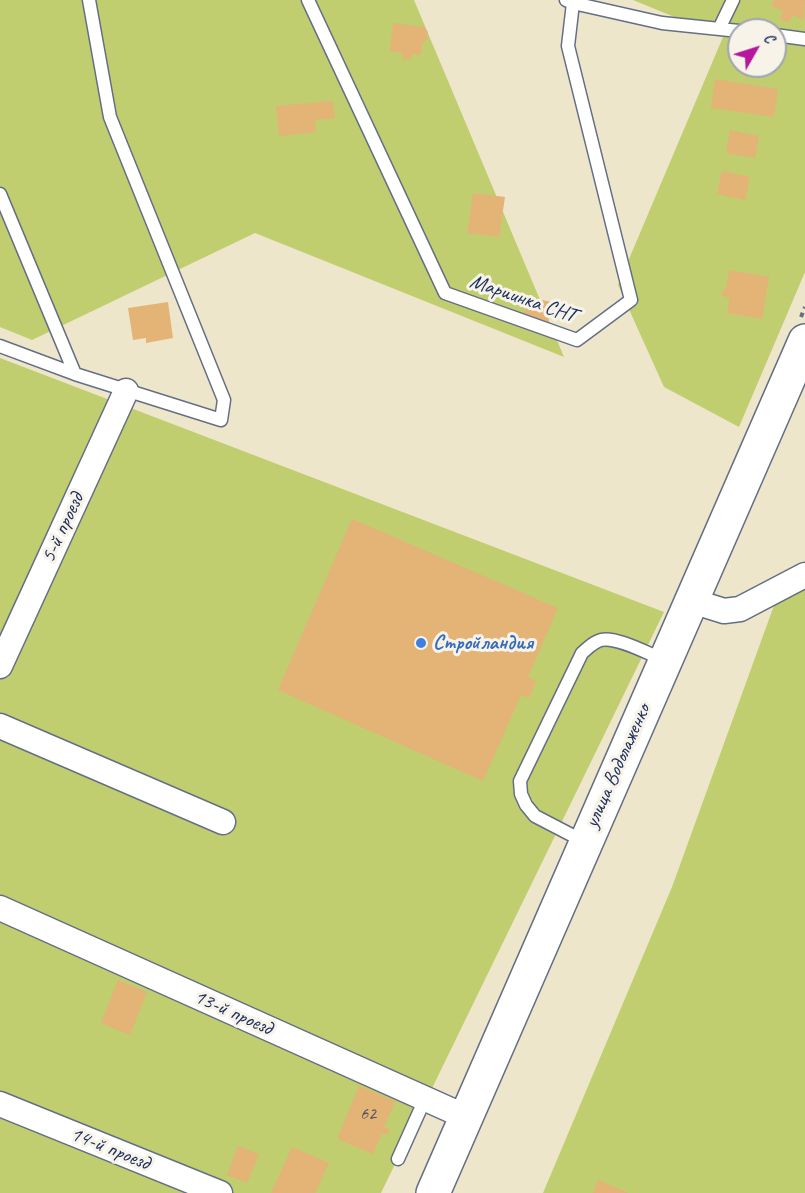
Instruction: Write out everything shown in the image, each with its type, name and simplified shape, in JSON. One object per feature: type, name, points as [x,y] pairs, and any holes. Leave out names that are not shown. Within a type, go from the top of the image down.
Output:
[{"type":"main road","name":"улица Водолаженко","points":[[433,1193],[805,341]]},
{"type":"street","name":"5-й проезд","points":[[0,666],[126,391]]},
{"type":"street","points":[[692,601],[724,611],[740,609],[805,575]]},
{"type":"street","points":[[0,726],[223,822]]},
{"type":"street","name":"13-й проезд","points":[[0,908],[466,1117]]},
{"type":"street","name":"14-й проезд","points":[[0,1104],[220,1193]]},
{"type":"lane","points":[[0,346],[75,374],[221,420],[224,400],[110,117],[89,0]]},
{"type":"lane","name":"Мариинка СНТ","points":[[308,0],[445,293],[577,340],[631,300],[568,46],[571,1],[662,23],[727,30]]},
{"type":"lane","points":[[719,29],[733,0]]},
{"type":"lane","points":[[787,37],[805,39]]},
{"type":"lane","points":[[0,194],[75,374]]},
{"type":"lane","points":[[585,842],[535,816],[521,794],[520,781],[582,653],[591,644],[614,639],[665,660]]},
{"type":"lane","points":[[398,1159],[425,1099]]},
{"type":"green space","points":[[0,0],[414,0],[564,357],[255,233],[32,340],[0,327]]},
{"type":"green space","points":[[633,0],[805,0],[805,272],[739,427],[664,387],[618,285],[723,37]]},
{"type":"green space","points":[[0,358],[664,612],[381,1193],[0,1193]]},
{"type":"green space","points":[[805,568],[805,1193],[543,1193],[672,887],[785,575]]},
{"type":"building","points":[[774,0],[805,0],[804,20],[792,15],[789,23],[787,18],[780,18],[783,11],[771,6]]},
{"type":"building","points":[[393,23],[424,27],[428,32],[427,39],[422,44],[421,55],[412,54],[411,60],[402,59],[403,53],[390,51]]},
{"type":"building","points":[[715,79],[778,89],[774,117],[711,108]]},
{"type":"building","points":[[333,101],[335,118],[315,120],[316,132],[279,136],[276,106]]},
{"type":"building","points":[[730,130],[759,136],[755,158],[726,153]]},
{"type":"building","points":[[722,171],[750,177],[745,200],[717,194]]},
{"type":"building","points":[[473,193],[505,197],[499,237],[467,233]]},
{"type":"building","points":[[729,270],[769,277],[762,319],[727,313],[730,298],[722,296],[722,291],[726,288]]},
{"type":"building","points":[[528,297],[552,302],[547,328],[523,324]]},
{"type":"building","points":[[168,302],[173,338],[146,343],[146,338],[133,340],[128,308]]},
{"type":"building","name":"Стройландия","points":[[352,519],[558,608],[528,677],[536,681],[529,698],[521,695],[483,781],[278,690]]},
{"type":"building","points":[[118,980],[147,992],[130,1035],[101,1023]]},
{"type":"building","points":[[359,1086],[395,1101],[384,1127],[390,1129],[387,1135],[382,1133],[373,1154],[337,1139]]},
{"type":"building","points":[[238,1146],[259,1154],[247,1183],[227,1175]]},
{"type":"building","points":[[292,1147],[329,1163],[315,1193],[271,1193]]},
{"type":"building","points":[[598,1180],[629,1193],[593,1193]]},
{"type":"place","name":"Стройландия","points":[[421,643]]}]
